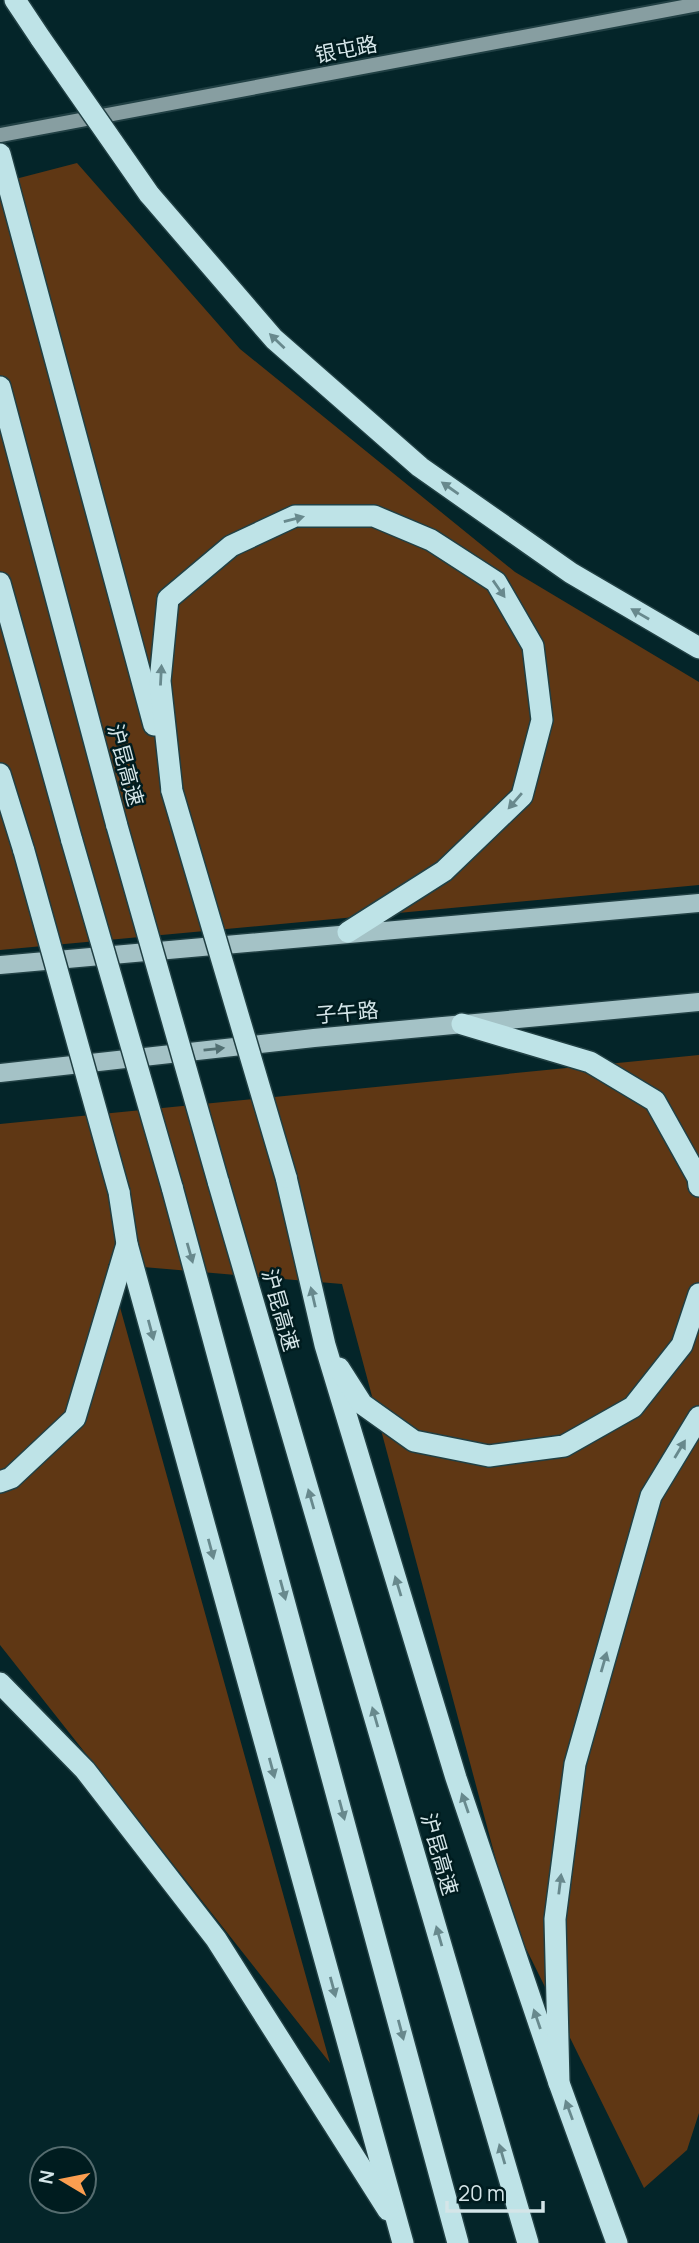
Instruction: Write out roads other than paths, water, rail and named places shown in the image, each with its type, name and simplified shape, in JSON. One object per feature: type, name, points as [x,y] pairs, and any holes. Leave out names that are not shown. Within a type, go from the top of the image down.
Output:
[{"type":"highway","points":[[15,0],[149,194],[274,339],[419,467],[571,573],[699,648]]},
{"type":"highway","points":[[0,154],[172,791],[286,1177],[324,1345],[456,1778],[559,2083],[617,2243]]},
{"type":"highway","name":"沪昆高速","points":[[0,387],[117,826],[528,2243]]},
{"type":"highway","points":[[172,791],[160,681],[168,599],[231,546],[295,516],[374,516],[431,540],[496,582],[533,646],[542,720],[522,796],[444,872],[348,932]]},
{"type":"highway","points":[[0,583],[172,1187],[458,2243]]},
{"type":"highway","points":[[0,774],[119,1192],[127,1244],[402,2236]]},
{"type":"highway","points":[[463,1024],[590,1062],[655,1101],[698,1178],[699,1186]]},
{"type":"highway","points":[[0,1482],[12,1478],[75,1418],[127,1244]]},
{"type":"highway","points":[[324,1345],[362,1404],[414,1441],[489,1456],[564,1446],[633,1407],[682,1345],[699,1294]]},
{"type":"highway","points":[[559,2083],[555,1919],[575,1764],[651,1496],[699,1417]]},
{"type":"highway","points":[[0,1683],[85,1770],[216,1938],[402,2236]]},
{"type":"main road","points":[[0,965],[699,902]]},
{"type":"main road","name":"子午路","points":[[0,1073],[699,1002]]},
{"type":"street","name":"银屯路","points":[[0,135],[699,4]]}]
